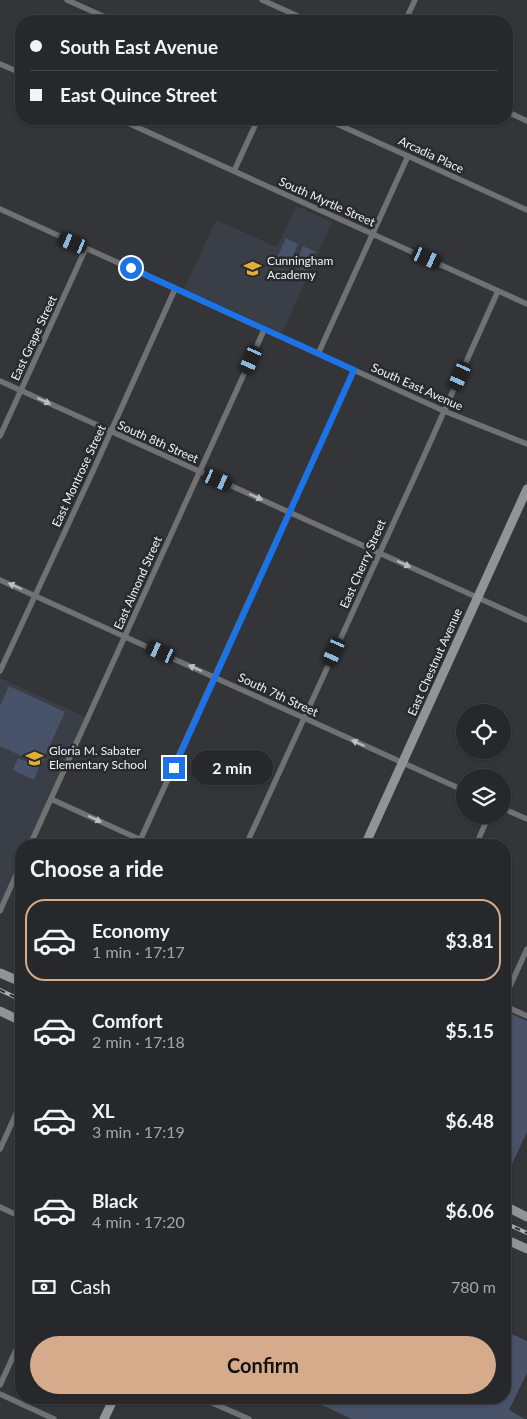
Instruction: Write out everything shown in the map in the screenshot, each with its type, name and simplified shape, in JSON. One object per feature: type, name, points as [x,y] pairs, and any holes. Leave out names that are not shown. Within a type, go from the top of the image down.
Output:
[{"type":"street","points":[[67,0],[101,15]]},
{"type":"street","points":[[262,0],[293,15]]},
{"type":"street","points":[[408,15],[415,0]]},
{"type":"street","points":[[0,64],[15,71]]},
{"type":"street","points":[[513,114],[527,121]]},
{"type":"street","name":"South Myrtle Street","points":[[132,125],[527,304]]},
{"type":"street","points":[[234,171],[255,125]]},
{"type":"street","name":"Arcadia Place","points":[[339,125],[527,210]]},
{"type":"street","points":[[318,354],[408,156]]},
{"type":"street","name":"South East Avenue","points":[[0,210],[444,411],[527,444]]},
{"type":"street","name":"East Grape Street","points":[[0,436],[86,248]]},
{"type":"street","name":"East Montrose Street","points":[[0,671],[175,289]]},
{"type":"street","name":"East Cherry Street","points":[[249,839],[498,291]]},
{"type":"street","name":"East Almond Street","points":[[33,839],[264,330]]},
{"type":"street","points":[[140,839],[354,370]]},
{"type":"street","name":"South 8th Street","points":[[0,380],[527,620]]},
{"type":"street","name":"East Chestnut Avenue","points":[[368,839],[527,489]]},
{"type":"street","name":"South 7th Street","points":[[0,580],[456,787]]},
{"type":"street","points":[[51,799],[133,839]]},
{"type":"street","points":[[511,812],[527,820]]},
{"type":"street","points":[[479,839],[485,824]]},
{"type":"street","points":[[0,911],[15,877]]},
{"type":"street","points":[[511,984],[527,949]]},
{"type":"street","points":[[0,973],[15,979]]},
{"type":"street","points":[[511,1009],[527,1016]]},
{"type":"street","points":[[0,1011],[15,1018]]},
{"type":"street","points":[[0,1149],[15,1116]]},
{"type":"street","points":[[0,1208],[15,1214]]},
{"type":"street","points":[[511,1209],[527,1217]]},
{"type":"street","points":[[511,1242],[527,1249]]},
{"type":"street","points":[[0,1385],[15,1352]]},
{"type":"street","points":[[0,1394],[15,1401]]},
{"type":"street","points":[[22,1404],[54,1419]]},
{"type":"street","points":[[104,1419],[111,1404]]},
{"type":"street","points":[[215,1404],[249,1419]]},
{"type":"shaded area","name":"Cunningham Academy","points":[[296,206],[332,222],[282,333],[184,289],[216,220],[277,247]]},
{"type":"shaded area","points":[[286,238],[298,244],[290,263],[277,258]]},
{"type":"shaded area","points":[[303,246],[316,252],[307,271],[294,266]]},
{"type":"shaded area","name":"Gloria M. Sabater Elementary School","points":[[0,678],[88,718],[33,839],[15,839],[15,877],[0,911]]},
{"type":"shaded area","points":[[9,686],[65,712],[41,765],[0,746],[0,706]]},
{"type":"shaded area","points":[[18,758],[39,767],[34,780],[13,770]]},
{"type":"shaded area","points":[[511,1014],[527,1021],[527,1132],[511,1166]]},
{"type":"shaded area","points":[[511,1334],[527,1341],[527,1373],[509,1410],[525,1419],[352,1419],[320,1404],[511,1404]]},
{"type":"railway","points":[[0,990],[15,997]]},
{"type":"railway","points":[[511,1226],[527,1233]]},
{"type":"place","name":"Cunningham Academy","points":[[253,268]]},
{"type":"place","name":"Gloria M. Sabater Elementary School","points":[[35,758]]},
{"type":"route","points":[[131,268],[188,296],[354,370],[174,768]]}]
